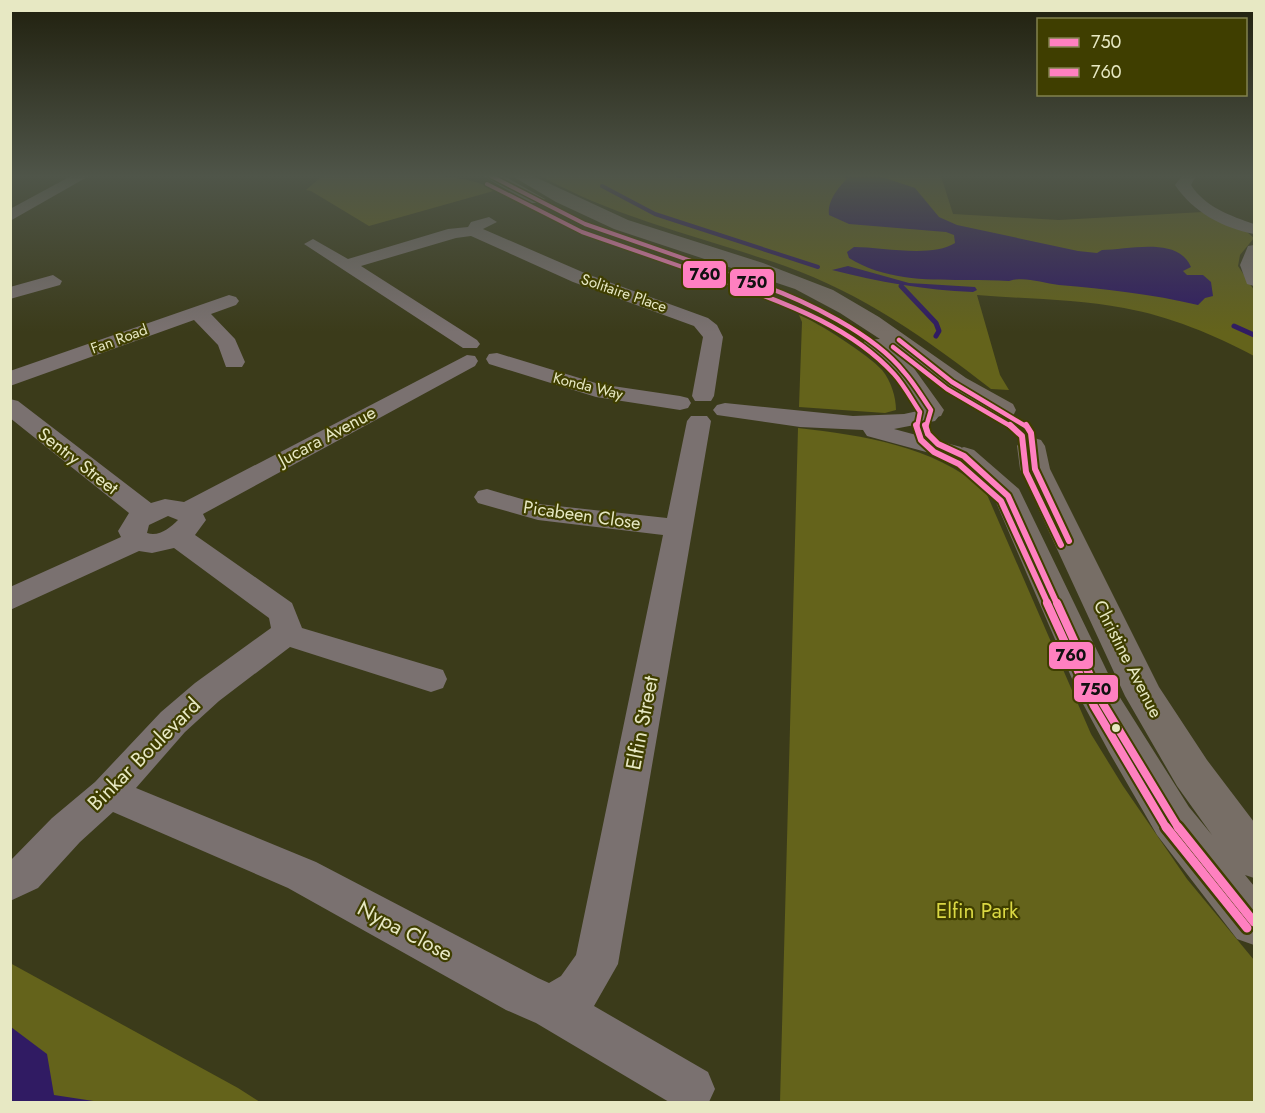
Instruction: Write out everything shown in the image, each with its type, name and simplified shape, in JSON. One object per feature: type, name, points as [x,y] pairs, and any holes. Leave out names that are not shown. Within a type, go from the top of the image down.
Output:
[{"type":"main road","points":[[595,228],[634,243],[755,281],[815,307],[865,338],[899,365],[929,413]]},
{"type":"main road","points":[[629,228],[758,269],[825,295],[876,324],[970,394],[1003,410]]},
{"type":"main road","points":[[1003,410],[963,402],[942,405],[929,413],[925,424],[928,434],[987,474],[1008,496],[1123,740],[1173,820],[1254,922]]},
{"type":"main road","name":"Christine Avenue","points":[[1003,410],[1024,423],[1031,433],[1035,469],[1144,696],[1192,773],[1254,857]]},
{"type":"main road","points":[[958,454],[998,460],[1013,458],[1024,453],[1031,446]]},
{"type":"street","points":[[346,265],[454,233],[473,231],[475,228]]},
{"type":"street","name":"Solitaire Place","points":[[473,231],[580,278],[701,322],[710,329],[713,337],[702,407]]},
{"type":"street","points":[[313,244],[468,352]]},
{"type":"street","points":[[1254,250],[1249,259],[1250,275],[1254,280]]},
{"type":"street","points":[[10,293],[53,281]]},
{"type":"street","name":"Fan Road","points":[[10,380],[229,301]]},
{"type":"street","points":[[197,312],[228,343],[234,362]]},
{"type":"street","name":"Konda Way","points":[[468,352],[486,363],[497,359],[596,390],[702,407],[835,421],[896,423],[929,413]]},
{"type":"street","name":"Jucara Avenue","points":[[142,527],[160,542],[183,523],[468,352]]},
{"type":"street","name":"Sentry Street","points":[[10,406],[142,527]]},
{"type":"street","name":"Elfin Street","points":[[552,1007],[577,992],[596,964],[677,528],[702,407]]},
{"type":"street","name":"Konda Way","points":[[835,421],[958,454]]},
{"type":"street","name":"Picabeen Close","points":[[487,497],[538,512],[677,528]]},
{"type":"street","points":[[183,523],[280,611],[287,624],[285,634],[431,679]]},
{"type":"street","points":[[10,600],[142,527]]},
{"type":"street","name":"Binkar Boulevard","points":[[10,882],[24,875],[66,830],[108,794],[173,722],[207,692],[285,634]]},
{"type":"street","name":"Nypa Close","points":[[108,794],[302,875],[522,994],[552,1007],[691,1089]]},
{"type":"green space","points":[[667,228],[1238,228],[1254,238],[1240,255],[1238,266],[1254,290],[1254,356],[1191,327],[1141,311],[1088,303],[977,295],[1000,375],[1009,390],[991,389],[918,335],[868,304],[814,277]]},
{"type":"green space","points":[[799,315],[817,324],[876,364],[888,379],[896,410],[885,413],[799,407],[802,322]]},
{"type":"green space","name":"Elfin Park","points":[[798,428],[872,439],[896,445],[942,462],[985,490],[1091,734],[1123,786],[1187,879],[1254,960],[1254,1102],[780,1102]]},
{"type":"green space","points":[[10,963],[238,1088],[260,1102],[11,1102]]},
{"type":"shaded area","points":[[897,228],[971,228],[1097,253],[1102,250],[1138,247],[1164,248],[1185,257],[1191,267],[1183,271],[1187,275],[1203,275],[1211,282],[1213,296],[1205,298],[1198,305],[1112,290],[1027,280],[907,277],[887,274],[868,267],[849,258],[847,252],[854,247],[906,251],[933,250],[955,243],[954,235],[946,232]]},
{"type":"shaded area","points":[[848,266],[909,283],[975,287],[977,290],[973,292],[919,287],[884,282],[832,270]]},
{"type":"shaded area","points":[[11,1027],[47,1054],[54,1095],[100,1102],[11,1102]]},
{"type":"waterway","points":[[698,228],[818,267]]},
{"type":"waterway","points":[[901,286],[936,323],[939,331],[936,336]]},
{"type":"waterway","points":[[1234,326],[1254,335]]},
{"type":"transit line","name":"760","points":[[574,228],[783,302],[827,324],[881,361],[896,376],[920,412],[916,424],[921,440],[934,452],[959,464],[1001,501],[1094,706],[1115,744],[1166,827],[1247,928]]},
{"type":"transit line","name":"750","points":[[596,228],[786,294],[831,316],[887,354],[904,371],[931,410],[925,424],[928,434],[938,444],[964,456],[1008,496],[1102,702],[1123,740],[1173,821],[1254,922]]},
{"type":"transit line","name":"750","points":[[899,340],[952,382],[1024,423],[1031,433],[1035,469],[1069,541]]},
{"type":"transit line","name":"760","points":[[893,347],[947,389],[1018,430],[1022,436],[1026,472],[1061,545]]}]
